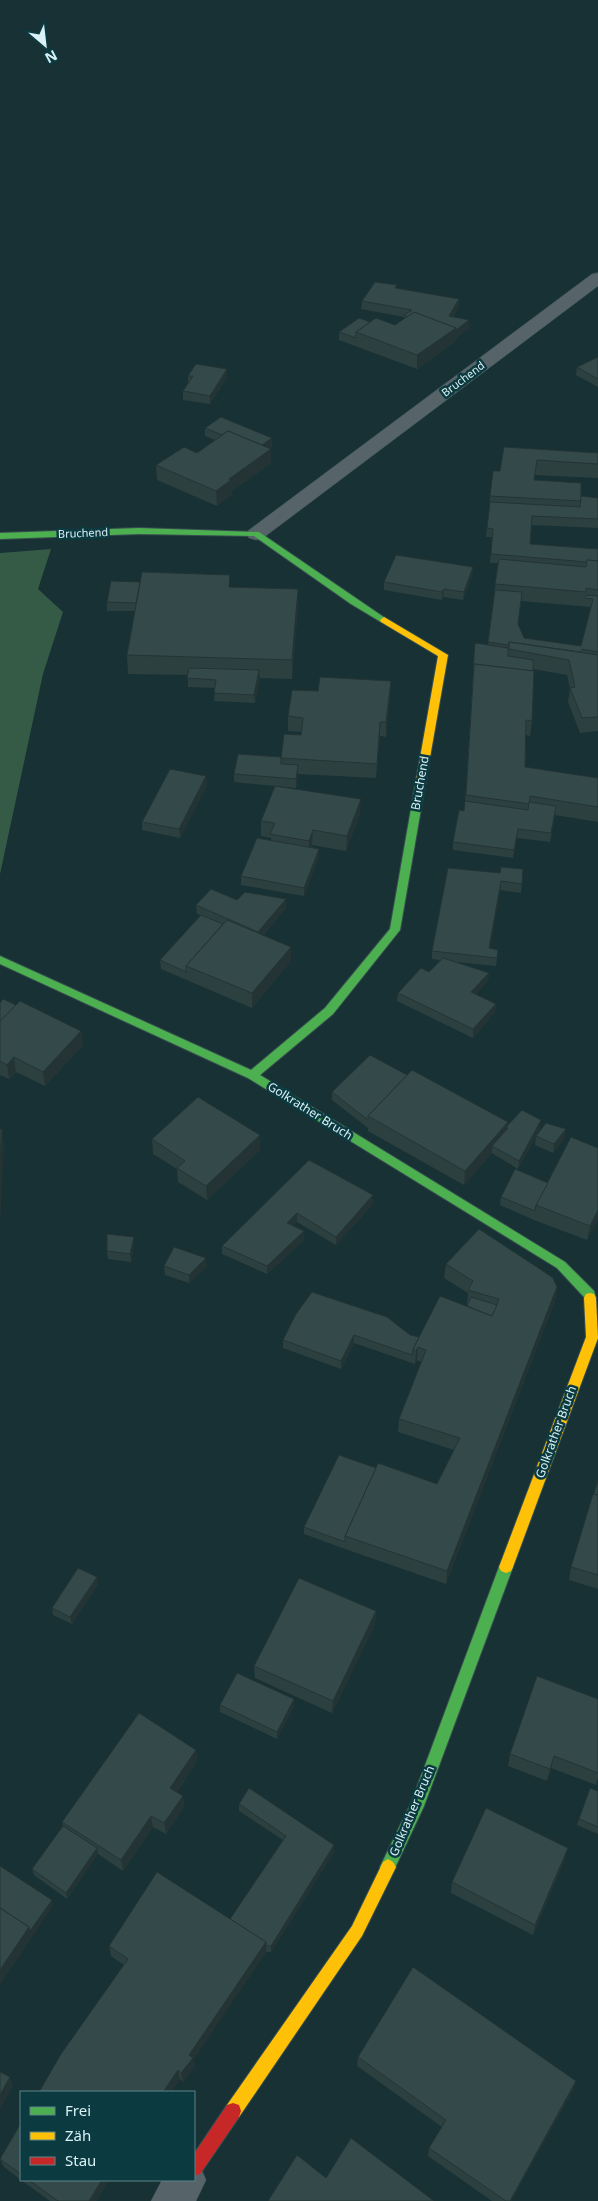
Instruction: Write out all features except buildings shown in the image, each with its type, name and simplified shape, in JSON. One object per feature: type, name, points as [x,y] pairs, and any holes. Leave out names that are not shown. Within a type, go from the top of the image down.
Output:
[{"type":"street","name":"Bruchend","points":[[256,534],[598,278]]},
{"type":"street","name":"Bruchend","points":[[0,536],[139,531],[256,534],[354,602],[443,655],[395,930],[329,1011],[252,1076]]},
{"type":"street","name":"Golkrather Bruch","points":[[0,960],[252,1076],[561,1265],[590,1295],[592,1337],[409,1824],[357,1930],[195,2167]]},
{"type":"street","points":[[171,2201],[185,2181]]},
{"type":"green space","points":[[51,549],[38,589],[63,612],[43,674],[0,874],[0,553]]},
{"type":"traffic: fast","points":[[0,536],[139,531],[256,534],[354,602],[384,620]]},
{"type":"traffic: fast","points":[[252,1075],[329,1011],[395,930],[420,786]]},
{"type":"traffic: fast","points":[[0,960],[252,1075],[561,1265],[590,1295],[590,1298]]},
{"type":"traffic: fast","points":[[388,1867],[417,1806],[506,1567]]},
{"type":"traffic: slow","points":[[384,620],[443,655],[420,786]]},
{"type":"traffic: slow","points":[[506,1567],[592,1337],[590,1298]]},
{"type":"traffic: slow","points":[[233,2111],[357,1931],[388,1867]]},
{"type":"traffic: jam","points":[[195,2167],[233,2111]]}]
